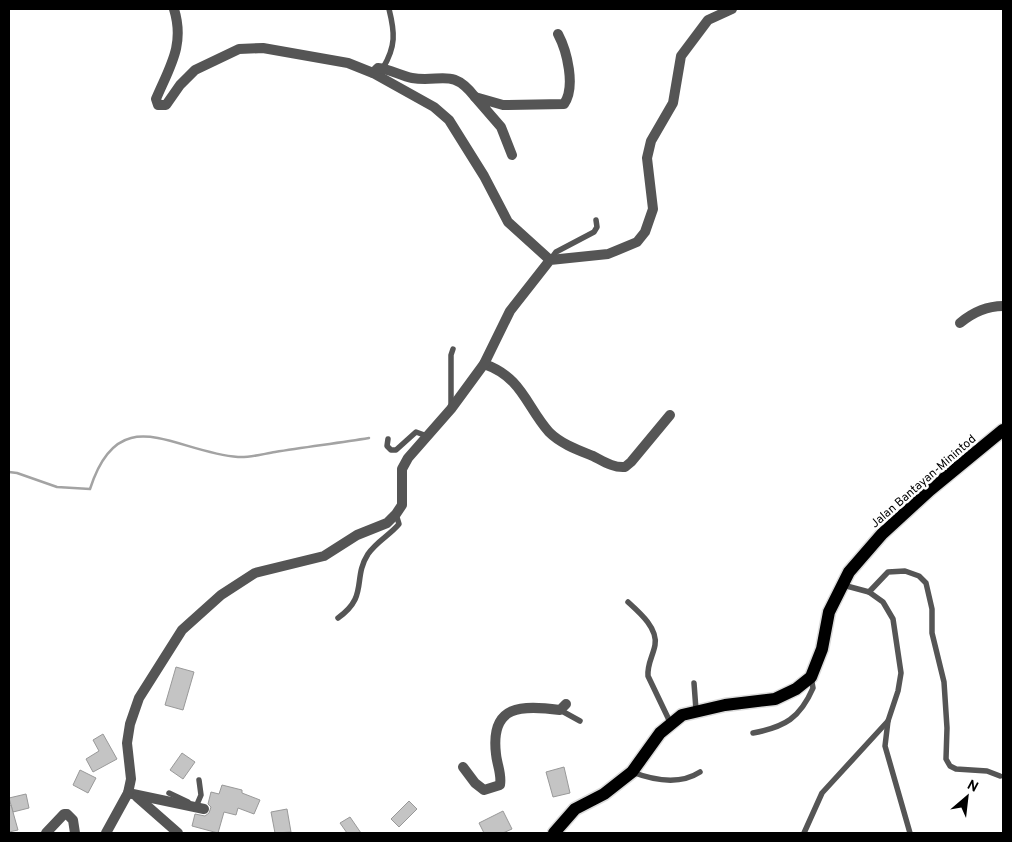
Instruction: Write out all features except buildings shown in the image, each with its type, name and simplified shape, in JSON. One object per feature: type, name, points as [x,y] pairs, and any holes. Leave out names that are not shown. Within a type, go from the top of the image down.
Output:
[{"type":"main road","name":"Jalan Bantayan-Minintod","points":[[811,677],[822,649],[829,612],[841,584],[882,534],[930,490],[1003,430]]},
{"type":"main road","points":[[554,833],[575,809],[604,794],[632,772],[670,722],[696,710],[775,698],[796,688],[811,677]]},
{"type":"street","points":[[174,9],[179,25],[179,44],[156,99],[158,105],[166,105],[180,85],[195,70],[239,49],[264,48],[348,63],[373,73],[434,107],[449,120],[484,176],[508,222],[550,260]]},
{"type":"street","points":[[108,833],[132,795],[127,743],[139,698],[182,630],[221,595],[255,573],[324,556],[357,535],[387,523],[402,505],[402,469],[408,458],[451,409],[484,364],[493,350],[510,311],[550,260],[608,254],[637,242],[641,237],[653,209],[647,158],[651,141],[673,103],[681,56],[708,20],[732,9]]},
{"type":"street","points":[[475,97],[503,105],[564,104],[567,98],[569,78],[564,45],[558,34]]},
{"type":"street","points":[[373,73],[378,68],[383,68],[412,78],[454,78],[469,90],[501,128],[512,155]]},
{"type":"street","points":[[960,323],[975,312],[994,306],[1003,306]]},
{"type":"street","points":[[484,364],[510,378],[525,395],[550,432],[566,444],[614,467],[625,467],[631,462],[670,415]]},
{"type":"street","points":[[463,767],[475,783],[484,790],[500,785],[501,778],[495,741],[500,720],[505,714],[529,706],[563,707]]},
{"type":"street","points":[[132,795],[198,808]]},
{"type":"street","points":[[132,795],[178,833]]},
{"type":"street","points":[[46,833],[64,814],[68,814],[73,820],[75,833]]},
{"type":"lane","points":[[383,68],[392,52],[394,29],[389,9]]},
{"type":"lane","points":[[550,260],[556,252],[594,232],[596,220]]},
{"type":"lane","points":[[451,409],[451,355],[453,349]]},
{"type":"lane","points":[[388,439],[387,446],[391,450],[396,450],[416,432],[427,436]]},
{"type":"lane","points":[[338,618],[354,604],[367,556],[377,542],[399,524],[396,514]]},
{"type":"lane","points":[[869,592],[888,572],[905,571],[919,576],[926,583],[932,609],[932,633],[944,682],[947,728],[946,759],[950,766],[956,770],[987,771],[1000,776]]},
{"type":"lane","points":[[841,584],[869,592],[883,602],[893,619],[901,673],[898,691],[888,721],[885,746],[910,833]]},
{"type":"lane","points":[[628,602],[642,615],[653,633],[655,642],[648,668],[648,676],[670,722]]},
{"type":"lane","points":[[753,733],[777,727],[794,719],[813,688],[811,677]]},
{"type":"lane","points":[[694,683],[696,710]]},
{"type":"lane","points":[[563,707],[580,721]]},
{"type":"lane","points":[[804,833],[822,793],[888,721]]},
{"type":"lane","points":[[632,772],[647,778],[676,780],[692,778],[700,772]]},
{"type":"lane","points":[[170,792],[198,808],[202,789],[199,780]]},
{"type":"waterway","points":[[9,472],[57,487],[90,489],[102,461],[116,445],[133,438],[151,437],[238,457],[369,438]]}]
